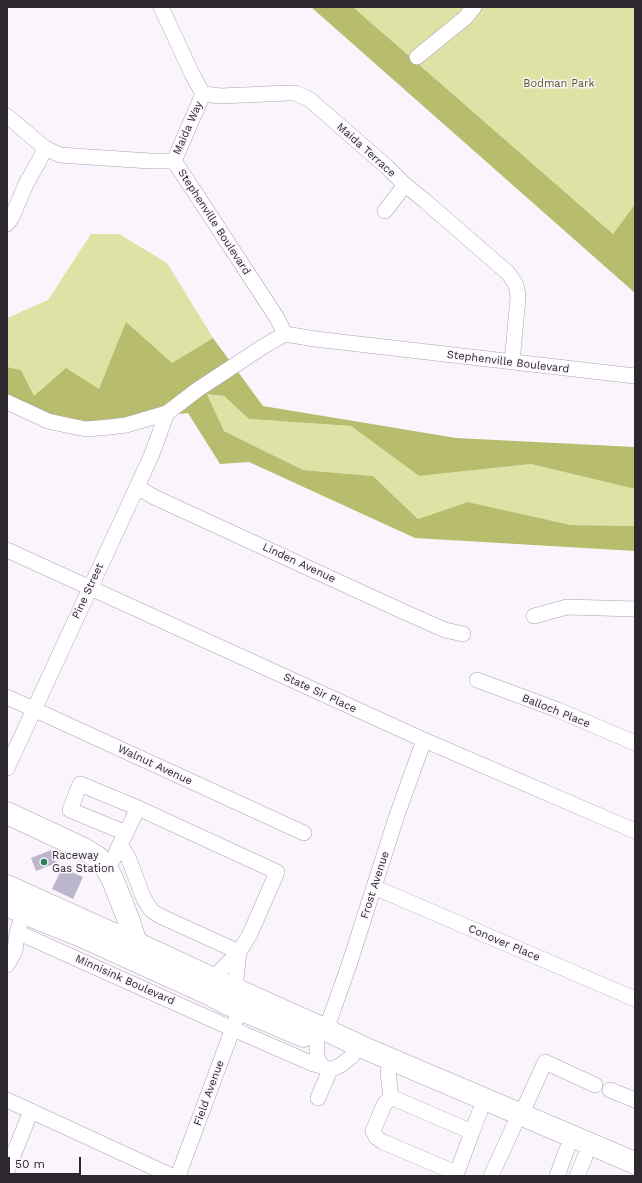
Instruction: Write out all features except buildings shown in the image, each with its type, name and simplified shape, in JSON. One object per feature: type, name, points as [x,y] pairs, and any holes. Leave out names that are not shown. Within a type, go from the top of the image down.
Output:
[{"type":"highway","points":[[7,813],[84,849],[100,862],[115,886],[136,943]]},
{"type":"highway","points":[[7,886],[136,943],[212,979],[236,1009]]},
{"type":"highway","points":[[14,922],[79,935],[209,994],[236,1009],[362,1047],[517,1120],[635,1163]]},
{"type":"highway","points":[[322,1036],[352,1056],[388,1072],[480,1111],[517,1120],[577,1161],[632,1176]]},
{"type":"street","points":[[161,7],[192,74],[203,94]]},
{"type":"street","points":[[417,57],[465,18],[474,7]]},
{"type":"street","name":"Maida Terrace","points":[[203,94],[221,96],[295,93],[309,99],[315,104],[508,273],[515,283],[518,298],[512,362]]},
{"type":"street","name":"Maida Way","points":[[174,161],[203,94]]},
{"type":"street","name":"Stephenville Boulevard","points":[[7,116],[44,148],[60,155],[150,162],[174,161],[277,318],[285,334],[315,339],[635,376]]},
{"type":"street","points":[[7,224],[12,217],[44,148]]},
{"type":"street","points":[[386,211],[406,185]]},
{"type":"street","points":[[7,402],[48,421],[86,429],[126,425],[167,413],[196,390],[285,334]]},
{"type":"street","name":"Pine Street","points":[[7,768],[152,454],[167,413]]},
{"type":"street","name":"Linden Avenue","points":[[137,487],[161,500],[416,617],[445,630],[463,634]]},
{"type":"street","name":"State Sir Place","points":[[7,550],[424,740],[635,831]]},
{"type":"street","points":[[534,616],[567,607],[635,609]]},
{"type":"street","name":"Balloch Place","points":[[477,680],[558,710],[635,743]]},
{"type":"street","name":"Walnut Avenue","points":[[7,698],[304,833]]},
{"type":"street","name":"Frost Avenue","points":[[322,1036],[349,965],[424,740]]},
{"type":"street","points":[[212,979],[239,952],[250,934],[277,872],[138,808],[80,784],[70,810],[123,839],[128,857],[144,899],[152,911],[239,952]]},
{"type":"street","points":[[100,862],[114,858],[138,808]]},
{"type":"street","name":"Conover Place","points":[[374,887],[635,999]]},
{"type":"street","points":[[7,965],[15,951],[14,922]]},
{"type":"street","name":"Field Avenue","points":[[178,1176],[236,1009],[239,952]]},
{"type":"street","points":[[236,1009],[313,1064],[326,1068],[341,1066],[352,1056]]},
{"type":"street","points":[[322,1036],[317,1058],[326,1068]]},
{"type":"street","points":[[491,1176],[545,1062],[595,1085]]},
{"type":"street","points":[[318,1098],[326,1068]]},
{"type":"street","points":[[388,1072],[391,1097],[384,1105],[373,1131],[376,1137],[383,1142],[454,1172],[458,1170],[480,1111]]},
{"type":"street","points":[[610,1090],[635,1100]]},
{"type":"street","points":[[391,1097],[472,1132]]},
{"type":"street","points":[[7,1100],[172,1176]]},
{"type":"street","points":[[7,1171],[32,1112]]},
{"type":"street","points":[[557,1176],[577,1161]]},
{"type":"green space","points":[[311,7],[353,7],[613,234],[635,204],[635,293]]},
{"type":"green space","name":"Bodman Park","points":[[353,7],[635,7],[635,204],[613,234]]},
{"type":"green space","points":[[91,234],[119,234],[167,263],[213,338],[172,363],[99,389],[34,397],[21,370],[7,367],[7,318],[48,300]]},
{"type":"green space","points":[[126,322],[172,363],[213,338],[263,406],[456,438],[635,447],[635,489],[531,464],[419,476],[351,426],[249,419],[224,396],[207,394],[224,431],[303,470],[373,476],[418,519],[468,502],[571,525],[635,526],[635,551],[415,538],[249,462],[220,464],[188,413],[74,425],[7,398],[7,367],[21,370],[34,396],[66,368],[99,389]]},
{"type":"green space","points":[[207,394],[224,396],[249,419],[351,426],[419,476],[531,464],[635,489],[635,526],[571,525],[468,502],[418,519],[373,476],[303,470],[224,431]]},
{"type":"place","name":"Raceway Gas Station","points":[[44,862]]}]
